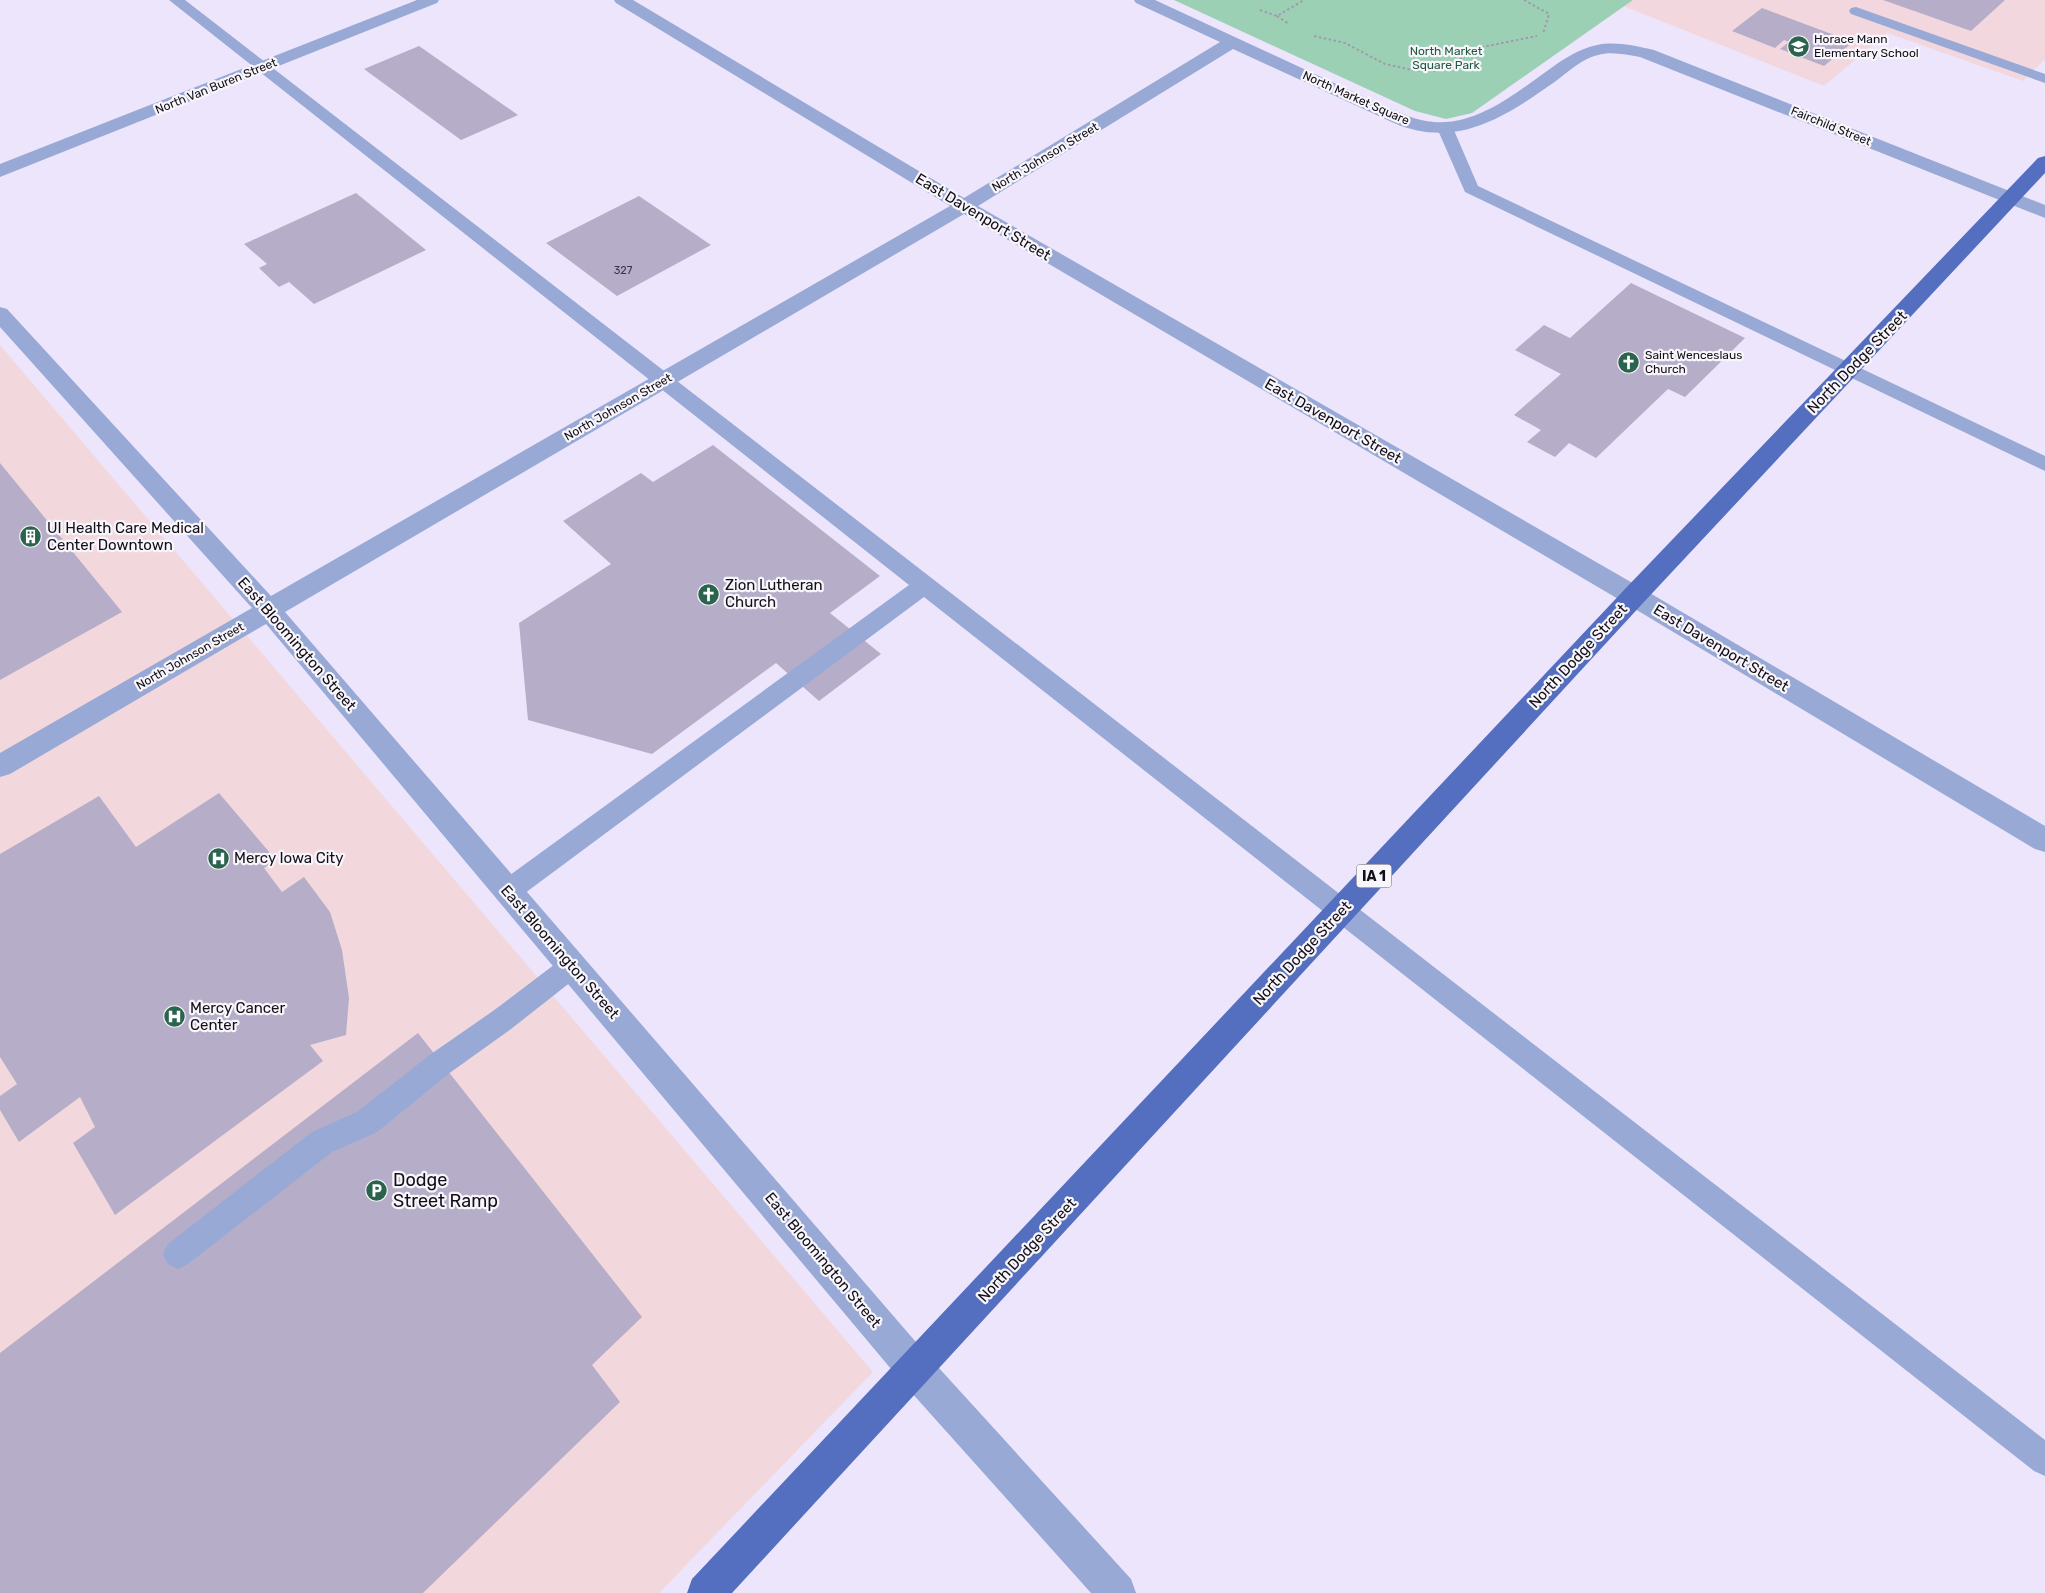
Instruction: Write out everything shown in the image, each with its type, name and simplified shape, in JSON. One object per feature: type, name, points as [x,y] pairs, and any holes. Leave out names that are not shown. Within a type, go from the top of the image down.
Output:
[{"type":"main road","name":"North Dodge Street","points":[[706,1593],[1634,596],[2013,198],[2045,162]]},
{"type":"street","name":"North Van Buren Street","points":[[0,171],[431,0]]},
{"type":"street","name":"East Davenport Street","points":[[622,0],[964,206],[1634,596],[2045,840]]},
{"type":"street","points":[[1142,0],[1232,42]]},
{"type":"street","name":"North Johnson Street","points":[[0,766],[964,206],[1232,42]]},
{"type":"street","name":"North Market Square","points":[[1232,42],[1380,111],[1413,124],[1445,128],[1471,124],[1491,116],[1577,58],[1597,50],[1614,49]]},
{"type":"street","name":"Fairchild Street","points":[[1614,49],[1654,55],[2045,212]]},
{"type":"street","name":"East Bloomington Street","points":[[0,314],[269,610],[916,1369],[1117,1593]]},
{"type":"lane","points":[[176,0],[2045,1460]]},
{"type":"lane","points":[[1856,11],[2045,79]]},
{"type":"lane","points":[[1445,128],[1471,189],[2045,464]]},
{"type":"lane","points":[[508,891],[926,584]]},
{"type":"lane","points":[[178,1254],[322,1142],[367,1122],[441,1063],[502,1020],[572,966]]},
{"type":"path","points":[[1313,36],[1345,43],[1385,64],[1412,70],[1438,71],[1483,48],[1543,35],[1549,14],[1524,0]]},
{"type":"shaded area","name":"Horace Mann Elementary School","points":[[1608,0],[2045,0],[2045,59],[2023,81],[1887,33],[1824,86]]},
{"type":"shaded area","name":"Mercy Iowa City","points":[[0,345],[873,1372],[659,1593],[0,1593]]},
{"type":"green space","name":"North Market Square Park","points":[[1174,0],[1633,0],[1472,113],[1446,119],[1415,111]]},
{"type":"building","points":[[1883,0],[2005,0],[1971,31]]},
{"type":"building","points":[[1762,8],[1853,42],[1824,66],[1780,49],[1789,42],[1784,40],[1775,48],[1732,31]]},
{"type":"building","points":[[419,46],[518,115],[461,140],[364,69]]},
{"type":"building","points":[[356,193],[426,250],[314,304],[289,282],[279,287],[259,268],[267,264],[244,244]]},
{"type":"building","points":[[639,196],[711,245],[617,296],[546,243]]},
{"type":"building","name":"Saint Wenceslaus Church","points":[[1631,283],[1745,338],[1685,397],[1668,389],[1596,458],[1569,443],[1555,457],[1527,442],[1541,430],[1514,415],[1561,374],[1515,350],[1544,325],[1570,338]]},
{"type":"building","name":"Zion Lutheran Church","points":[[713,445],[880,576],[830,613],[881,654],[819,701],[776,663],[652,754],[528,720],[519,623],[611,564],[563,521],[641,473],[653,482]]},
{"type":"building","name":"UI Health Care Medical Center Downtown","points":[[0,463],[122,612],[0,680]]},
{"type":"building","name":"Mercy Cancer Center","points":[[219,793],[276,860],[264,868],[282,892],[304,877],[330,912],[342,950],[349,998],[346,1035],[310,1045],[323,1061],[115,1215],[73,1143],[95,1127],[80,1097],[19,1142],[0,1110],[0,1096],[17,1084],[0,1057],[0,854],[99,796],[136,847]]},
{"type":"building","name":"Dodge Street Ramp","points":[[418,1033],[642,1317],[592,1365],[620,1402],[423,1593],[0,1593],[0,1353]]},
{"type":"place","name":"Horace Mann Elementary School","points":[[1798,46]]},
{"type":"place","name":"Saint Wenceslaus Church","points":[[1629,362]]},
{"type":"place","name":"UI Health Care Medical Center Downtown","points":[[31,537]]},
{"type":"place","name":"Zion Lutheran Church","points":[[709,594]]},
{"type":"place","name":"Mercy Iowa City","points":[[218,858]]},
{"type":"place","name":"Mercy Cancer Center","points":[[174,1017]]},
{"type":"place","name":"Dodge Street Ramp","points":[[377,1190]]}]
